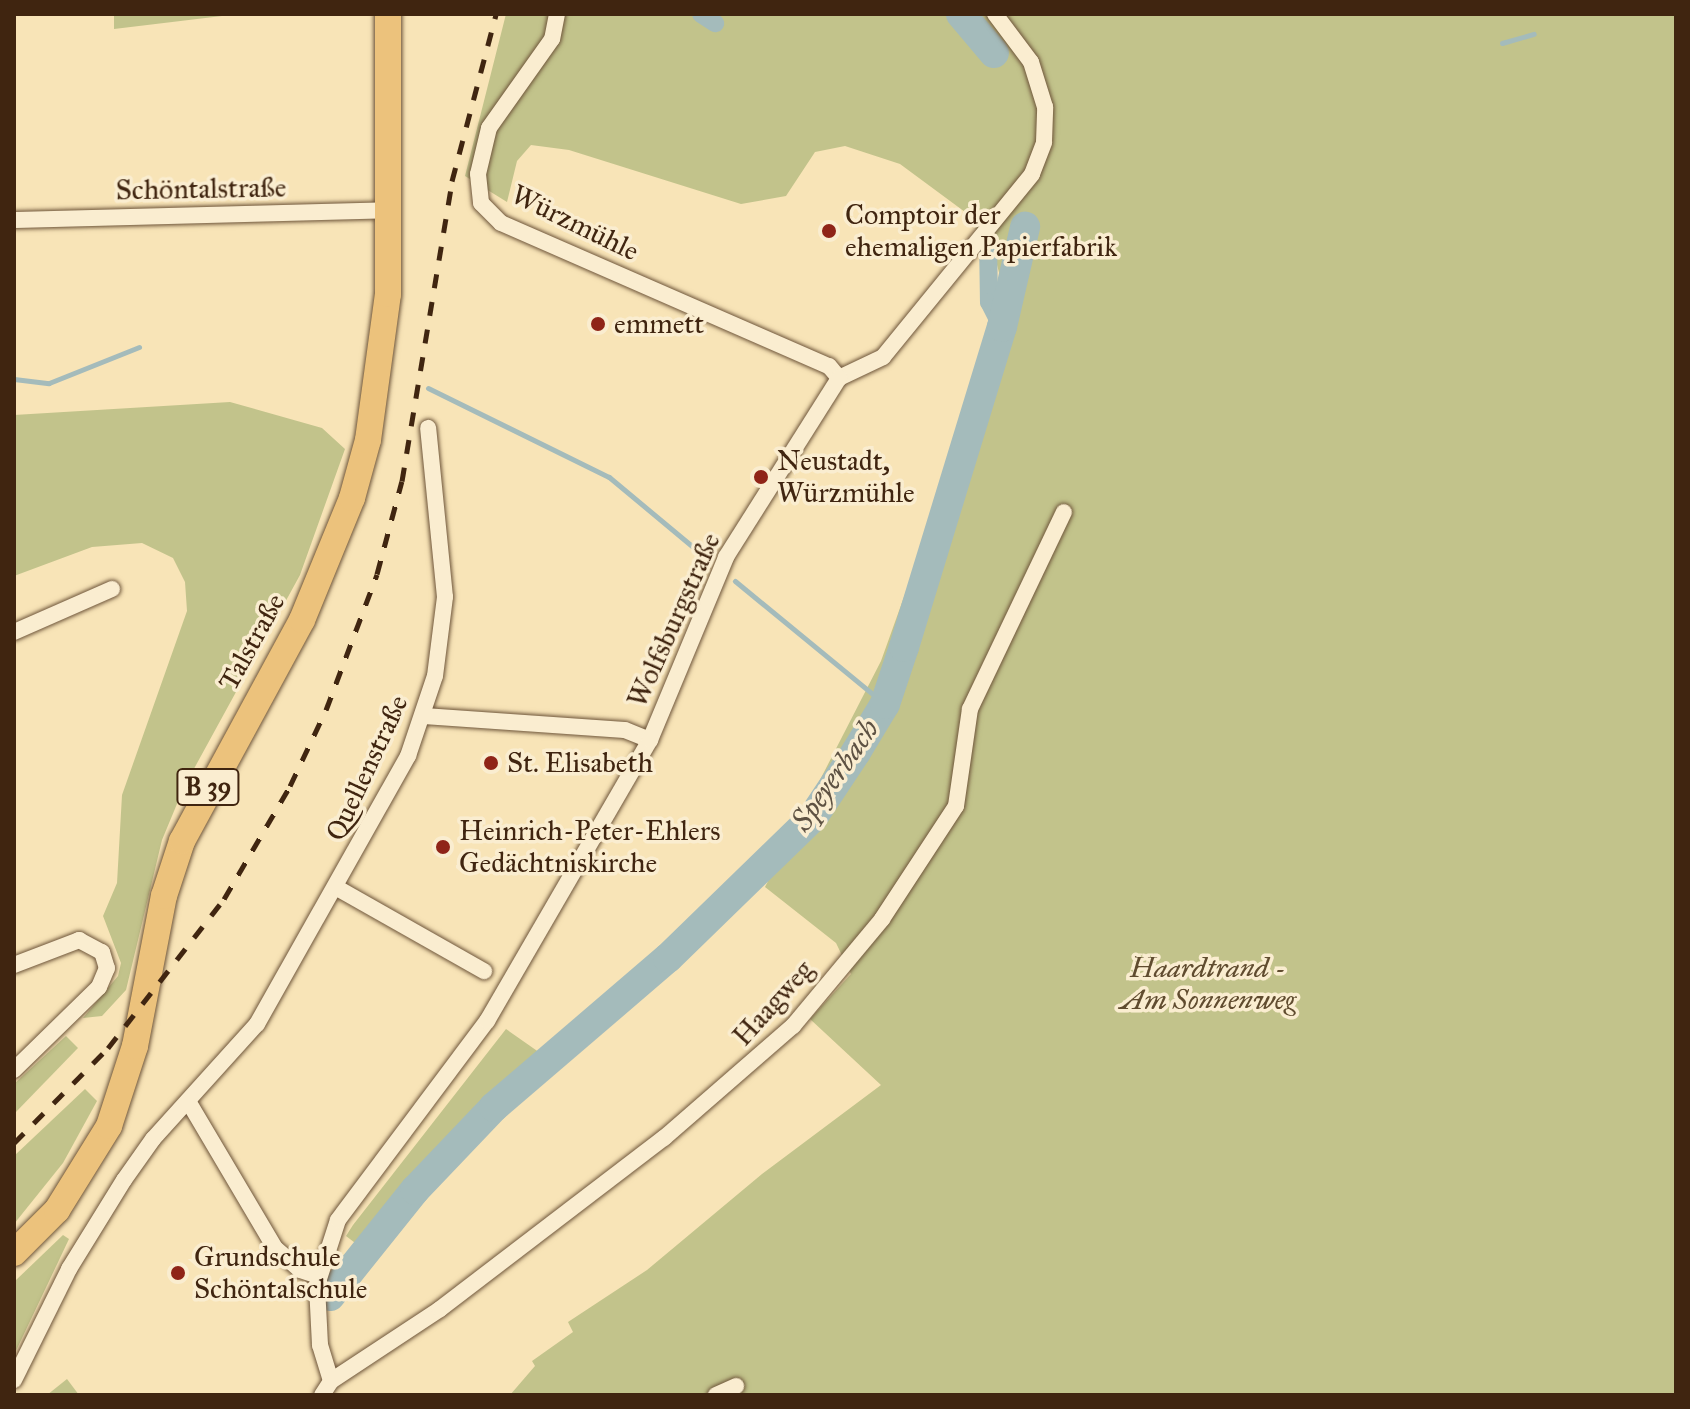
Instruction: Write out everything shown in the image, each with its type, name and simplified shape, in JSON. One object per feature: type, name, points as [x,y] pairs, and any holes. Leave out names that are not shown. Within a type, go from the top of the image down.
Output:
[{"type":"main road","name":"Talstraße","points":[[14,1253],[57,1210],[109,1126],[135,1046],[164,896],[182,841],[302,620],[340,535],[368,440],[379,372],[390,210],[388,14]]},
{"type":"street","name":"Würzmühle","points":[[557,14],[552,39],[489,128],[478,174],[481,203],[501,223],[829,366],[839,378]]},
{"type":"street","points":[[839,378],[883,357],[1032,174],[1044,142],[1045,107],[1031,62],[995,14]]},
{"type":"street","name":"Schöntalstraße","points":[[14,220],[390,210]]},
{"type":"street","name":"Wolfsburgstraße","points":[[318,1276],[338,1220],[469,1051],[650,740],[726,557],[839,378]]},
{"type":"street","name":"Quellenstraße","points":[[14,1380],[90,1232],[153,1139],[257,1024],[390,794],[424,716],[445,597],[428,428]]},
{"type":"street","name":"Haagweg","points":[[326,1388],[548,1229],[743,1073],[793,1026],[882,919],[956,806],[970,709],[1064,512]]},
{"type":"street","points":[[14,632],[112,589]]},
{"type":"street","points":[[424,716],[625,730],[650,740]]},
{"type":"street","points":[[337,888],[484,971]]},
{"type":"street","points":[[14,965],[79,940],[102,952],[107,968],[99,987],[14,1070]]},
{"type":"street","points":[[188,1101],[275,1248],[300,1270],[318,1276],[316,1319],[326,1388]]},
{"type":"street","points":[[716,1395],[736,1386]]},
{"type":"green space","points":[[114,14],[221,14],[222,16],[114,29]]},
{"type":"green space","name":"Haardtrand - Am Sonnenweg","points":[[506,14],[1676,14],[1676,1395],[510,1395],[535,1366],[532,1361],[573,1332],[568,1322],[647,1270],[762,1174],[881,1085],[810,1019],[851,974],[836,943],[765,887],[881,661],[1008,307],[996,261],[965,212],[900,164],[845,146],[815,152],[786,196],[741,204],[569,150],[531,145],[517,161],[507,202],[465,176]]},
{"type":"green space","points":[[230,402],[322,428],[345,449],[300,575],[184,787],[162,840],[126,990],[102,1016],[83,1018],[118,976],[121,963],[103,916],[117,883],[122,795],[187,611],[185,582],[173,558],[142,543],[92,547],[14,576],[14,415]]},
{"type":"green space","points":[[506,1029],[543,1055],[409,1186],[363,1249],[346,1236],[353,1225]]},
{"type":"green space","points":[[66,1036],[78,1048],[14,1114],[14,1084]]},
{"type":"green space","points":[[85,1089],[97,1101],[63,1163],[14,1224],[14,1156]]},
{"type":"green space","points":[[63,1235],[69,1239],[14,1355],[14,1282]]},
{"type":"green space","points":[[67,1379],[79,1395],[47,1395]]},
{"type":"waterway","points":[[701,14],[715,23]]},
{"type":"waterway","name":"Speyerbach","points":[[961,14],[994,53]]},
{"type":"waterway","points":[[1502,43],[1534,34]]},
{"type":"waterway","name":"Speyerbach","points":[[330,1296],[415,1190],[494,1107],[668,958],[813,817],[856,752],[885,704],[904,647],[1002,327],[1025,227]]},
{"type":"waterway","points":[[988,240],[989,302],[1002,327]]},
{"type":"waterway","points":[[14,379],[49,383],[139,347]]},
{"type":"waterway","points":[[428,388],[609,477],[705,557]]},
{"type":"waterway","points":[[735,581],[885,704]]},
{"type":"railway","points":[[14,1143],[108,1048],[224,899],[290,786],[326,710],[377,574],[402,481],[452,181],[496,14]]},
{"type":"place","name":"Comptoir der ehemaligen Papierfabrik","points":[[829,231]]},
{"type":"place","name":"emmett","points":[[598,324]]},
{"type":"place","name":"Neustadt, Würzmühle","points":[[761,477]]},
{"type":"place","name":"St. Elisabeth","points":[[491,763]]},
{"type":"place","name":"Heinrich-Peter-Ehlers Gedächtniskirche","points":[[443,847]]},
{"type":"place","name":"Grundschule Schöntalschule","points":[[178,1273]]}]
